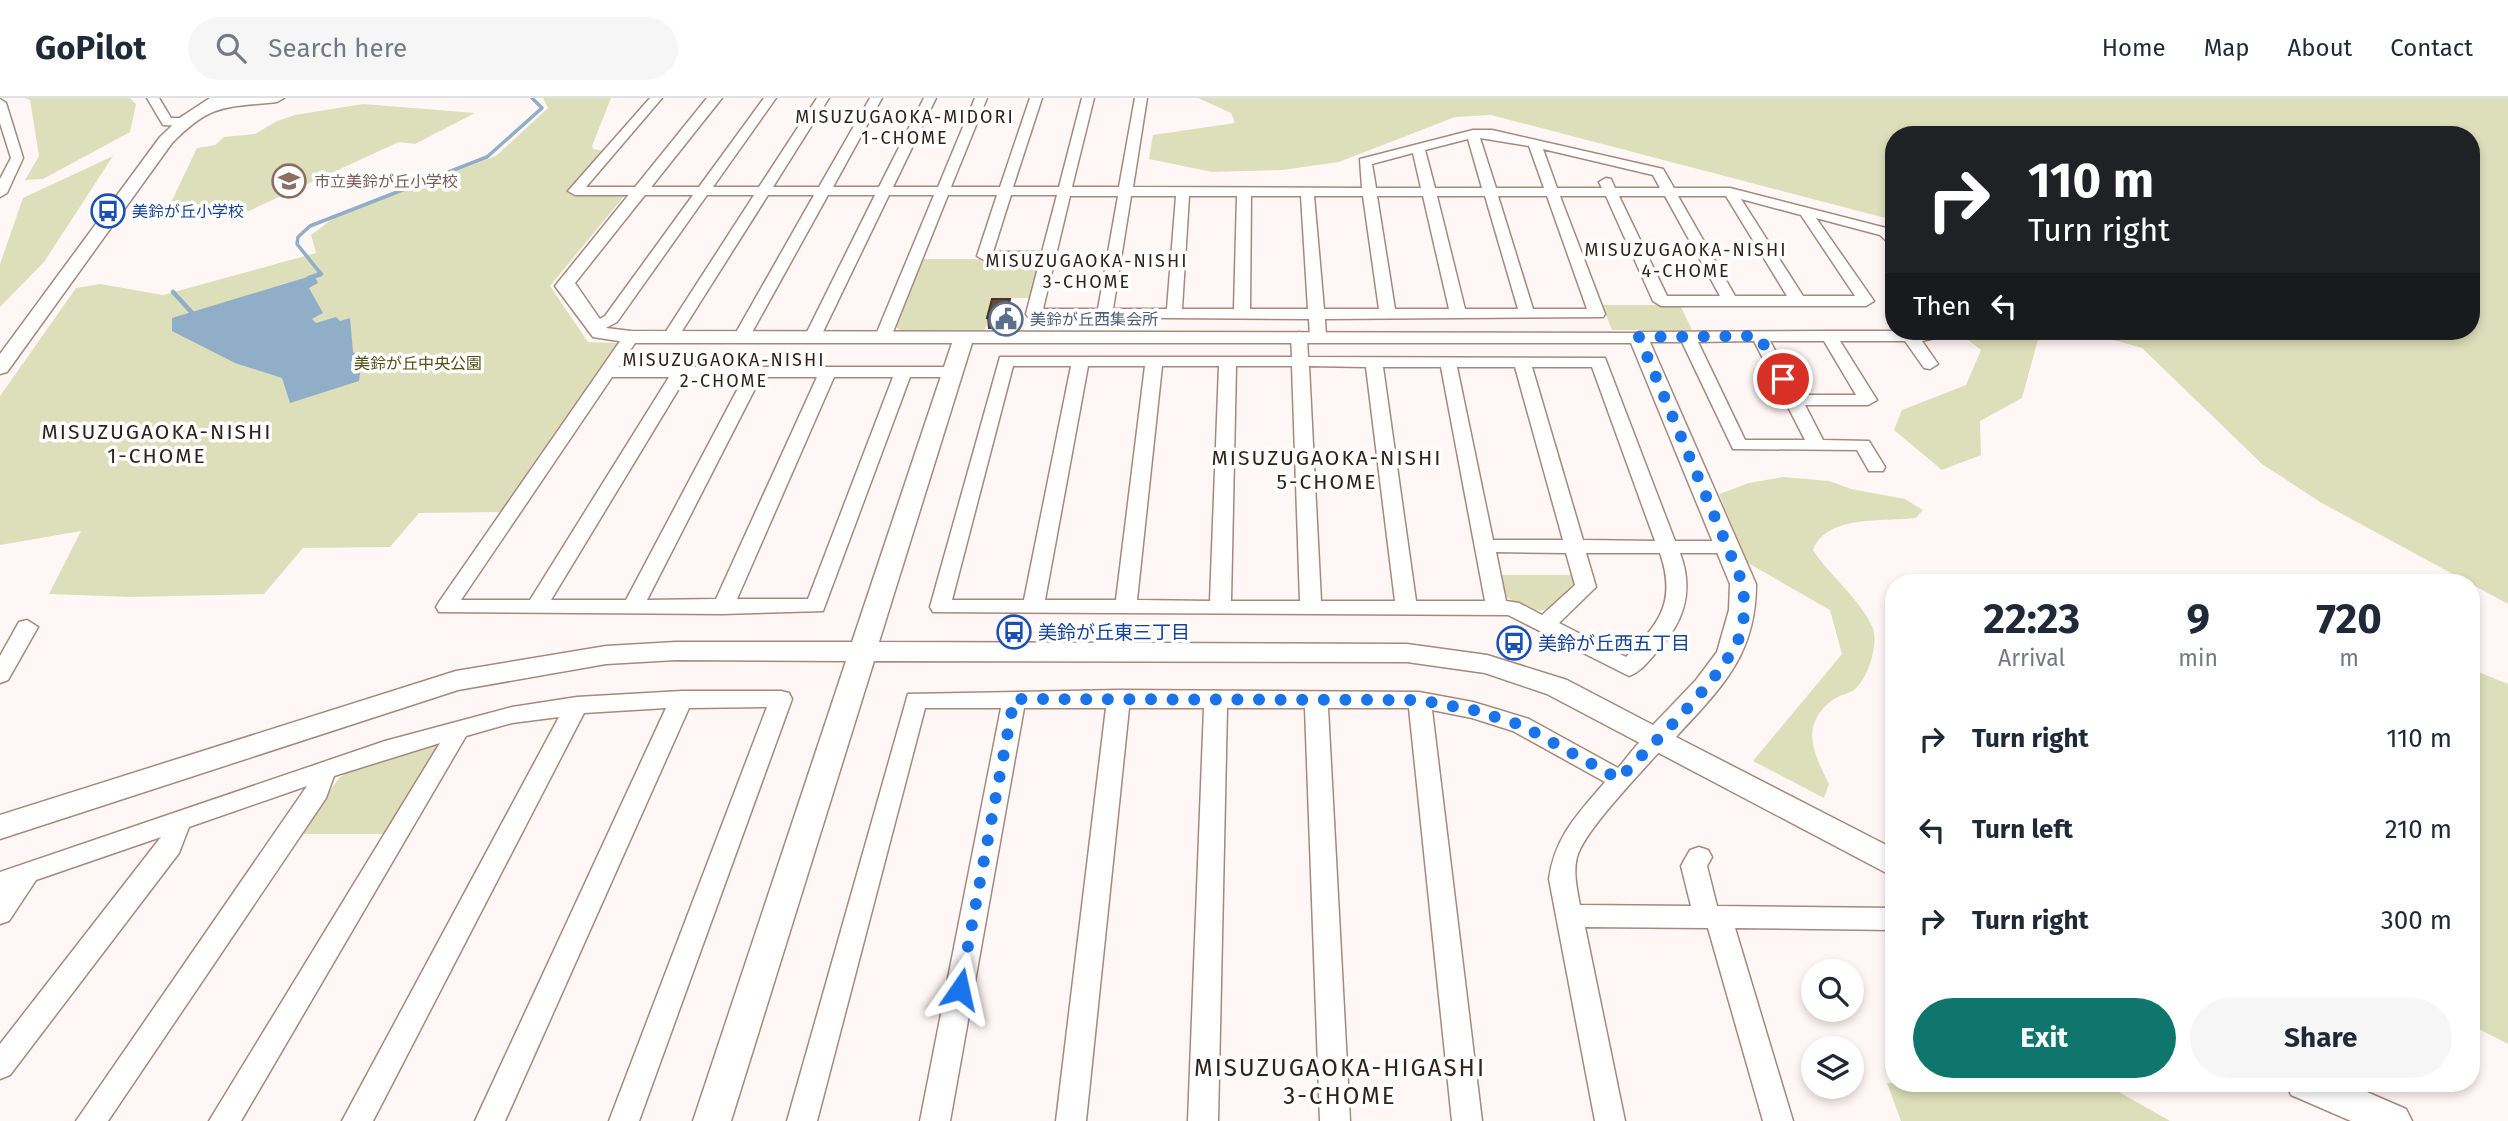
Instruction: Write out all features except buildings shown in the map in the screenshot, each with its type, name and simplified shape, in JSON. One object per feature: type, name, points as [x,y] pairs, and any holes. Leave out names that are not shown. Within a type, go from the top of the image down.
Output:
[{"type":"street","points":[[153,98],[167,122],[184,121]]},
{"type":"street","points":[[0,368],[166,140],[184,121],[214,102],[277,98]]},
{"type":"street","points":[[656,98],[575,191],[1730,192],[1885,232]]},
{"type":"street","points":[[715,98],[566,282],[565,286],[594,328],[608,336],[1885,336]]},
{"type":"street","points":[[594,328],[611,319],[770,98]]},
{"type":"street","points":[[671,336],[823,98]]},
{"type":"street","points":[[742,336],[876,98]]},
{"type":"street","points":[[813,336],[930,98]]},
{"type":"street","points":[[883,337],[981,98]]},
{"type":"street","points":[[1036,98],[984,256],[1047,256]]},
{"type":"street","points":[[1088,98],[1034,314],[1597,314],[1534,143]]},
{"type":"street","points":[[1105,313],[1140,98]]},
{"type":"street","points":[[0,103],[16,158],[0,192]]},
{"type":"street","points":[[1473,134],[1527,314]]},
{"type":"street","points":[[1388,314],[1365,162],[1473,134],[1492,134],[1658,172],[1730,301]]},
{"type":"street","points":[[1418,147],[1458,314]]},
{"type":"street","points":[[1595,158],[1661,301],[1866,301],[1810,219],[1808,212]]},
{"type":"street","points":[[1174,313],[1183,191]]},
{"type":"street","points":[[1242,314],[1244,191]]},
{"type":"street","points":[[1307,191],[1316,314],[1300,361],[1311,608]]},
{"type":"street","points":[[1730,192],[1798,301]]},
{"type":"street","points":[[1687,336],[1739,445],[1863,445],[1876,467]]},
{"type":"street","points":[[1759,336],[1817,445]]},
{"type":"street","points":[[1795,400],[1868,400],[1829,336]]},
{"type":"street","points":[[631,337],[446,607],[816,606],[903,372]]},
{"type":"street","points":[[712,1121],[964,337]]},
{"type":"street","points":[[1610,1121],[1562,879],[1565,854],[1581,827],[1619,779],[1726,663],[1740,636],[1745,613],[1743,584],[1639,337]]},
{"type":"street","points":[[1913,340],[1930,364]]},
{"type":"street","points":[[1006,361],[1300,361],[1599,362],[1679,586],[1678,604],[1668,625],[1629,668],[1512,608],[940,607],[1006,361]]},
{"type":"street","points":[[1126,607],[1154,361]]},
{"type":"street","points":[[1220,607],[1228,361]]},
{"type":"street","points":[[1033,607],[1080,362]]},
{"type":"street","points":[[1374,362],[1406,607]]},
{"type":"street","points":[[1448,362],[1497,608]]},
{"type":"street","points":[[1522,362],[1586,587],[1544,625]]},
{"type":"street","points":[[607,372],[952,372]]},
{"type":"street","points":[[537,606],[681,372]]},
{"type":"street","points":[[633,606],[755,372]]},
{"type":"street","points":[[723,607],[828,372]]},
{"type":"street","points":[[1486,546],[1727,547]]},
{"type":"street","points":[[0,674],[27,627]]},
{"type":"street","points":[[0,827],[380,703],[482,675],[606,655],[676,651],[1437,655],[1525,674],[1557,687],[1885,859]]},
{"type":"street","points":[[1071,1121],[1119,698]]},
{"type":"street","points":[[490,1121],[682,699]]},
{"type":"street","points":[[0,882],[393,747],[512,715],[578,705],[682,699],[781,699],[624,1121]]},
{"type":"street","points":[[935,1121],[1014,699]]},
{"type":"street","points":[[1203,1121],[1216,699]]},
{"type":"street","points":[[802,1121],[916,700],[1419,700],[1473,710],[1521,725],[1619,779]]},
{"type":"street","points":[[1316,700],[1335,1121]]},
{"type":"street","points":[[1419,700],[1466,1121]]},
{"type":"street","points":[[357,1121],[578,705]]},
{"type":"street","points":[[224,1121],[450,747],[456,730]]},
{"type":"street","points":[[91,1121],[317,792],[323,773]]},
{"type":"street","points":[[0,1066],[170,846],[179,821]]},
{"type":"street","points":[[1699,857],[1694,866],[1778,1121]]},
{"type":"street","points":[[0,913],[26,873]]},
{"type":"street","points":[[1570,916],[1885,919]]},
{"type":"street","points":[[2325,1092],[2393,1121]]},
{"type":"green space","points":[[25,98],[130,98],[136,104],[130,132],[43,179],[25,180],[39,156],[30,100]]},
{"type":"green space","name":"美鈴が丘中央公園","points":[[543,98],[611,98],[592,146],[593,149],[604,151],[567,193],[625,195],[550,286],[588,342],[618,343],[502,512],[419,513],[390,547],[303,548],[264,594],[132,597],[49,594],[81,531],[0,545],[0,396],[76,288],[100,284],[163,295],[316,253],[311,235],[335,217],[496,156],[548,108]]},
{"type":"green space","points":[[1198,98],[2508,98],[2508,604],[2480,589],[2480,574],[2453,574],[2320,502],[2262,464],[2142,348],[2114,340],[2480,340],[2480,126],[1885,126],[1885,218],[1491,115],[1455,117],[1339,162],[1282,170],[1212,172],[1149,159],[1153,135],[1235,123],[1231,113]]},
{"type":"green space","points":[[363,104],[475,113],[415,144],[399,142],[240,215],[208,209],[165,215],[197,148],[215,145],[224,137],[255,134],[277,121],[295,115]]},
{"type":"green space","points":[[113,156],[44,262],[0,307],[0,264],[23,198]]},
{"type":"green space","points":[[923,259],[1034,259],[1041,263],[1031,298],[995,298],[985,330],[900,330],[896,327]]},
{"type":"green space","points":[[1602,305],[1680,305],[1692,330],[1612,330]]},
{"type":"green space","points":[[1968,340],[2038,340],[2022,398],[1980,421],[1981,455],[1942,470],[1894,430],[1902,410],[1966,385],[1981,350]]},
{"type":"green space","points":[[1783,477],[1829,481],[1851,489],[1905,499],[1923,510],[1916,518],[1873,520],[1843,525],[1820,538],[1813,550],[1866,615],[1875,641],[1868,669],[1859,685],[1834,699],[1816,718],[1812,739],[1814,750],[1829,784],[1824,798],[1753,761],[1842,654],[1830,610],[1748,563],[1719,494],[1749,483]]},
{"type":"green space","points":[[1501,575],[1574,575],[1577,585],[1551,607],[1537,611],[1506,597]]},
{"type":"green space","points":[[2480,673],[2508,684],[2508,1044],[2480,1030]]},
{"type":"green space","points":[[431,742],[442,748],[389,834],[300,834],[339,778],[353,768]]},
{"type":"green space","points":[[1890,1092],[2119,1092],[2170,1121],[1901,1121]]},
{"type":"water","points":[[314,275],[318,283],[309,288],[323,313],[312,319],[316,323],[336,317],[340,321],[350,318],[353,352],[362,359],[359,381],[290,403],[282,378],[235,363],[172,331],[172,318]]},
{"type":"waterway","points":[[321,274],[297,244],[298,237],[310,226],[487,157],[542,108],[532,98]]},
{"type":"waterway","points":[[309,278],[321,274]]},
{"type":"waterway","points":[[173,292],[195,316]]},
{"type":"place","name":"市立美鈴が丘小学校","points":[[289,181]]},
{"type":"place","name":"美鈴が丘小学校","points":[[108,211]]},
{"type":"place","name":"美鈴が丘西集会所","points":[[1006,319]]},
{"type":"place","name":"美鈴が丘東三丁目","points":[[1014,632]]},
{"type":"place","name":"美鈴が丘西五丁目","points":[[1514,643]]},
{"type":"district","name":"MISUZUGAOKA-MIDORI 1-CHOME","points":[[905,127]]},
{"type":"district","name":"MISUZUGAOKA-NISHI 4-CHOME","points":[[1686,260]]},
{"type":"district","name":"MISUZUGAOKA-NISHI 3-CHOME","points":[[1087,271]]},
{"type":"district","name":"MISUZUGAOKA-NISHI 2-CHOME","points":[[724,370]]},
{"type":"district","name":"MISUZUGAOKA-NISHI 1-CHOME","points":[[157,444]]},
{"type":"district","name":"MISUZUGAOKA-NISHI 5-CHOME","points":[[1327,470]]},
{"type":"district","name":"MISUZUGAOKA-HIGASHI 3-CHOME","points":[[1340,1082]]},
{"type":"route","points":[[960,989],[1014,699],[1419,700],[1473,710],[1521,725],[1619,779],[1726,663],[1740,636],[1745,613],[1743,584],[1639,337],[1759,336],[1783,379]]}]
